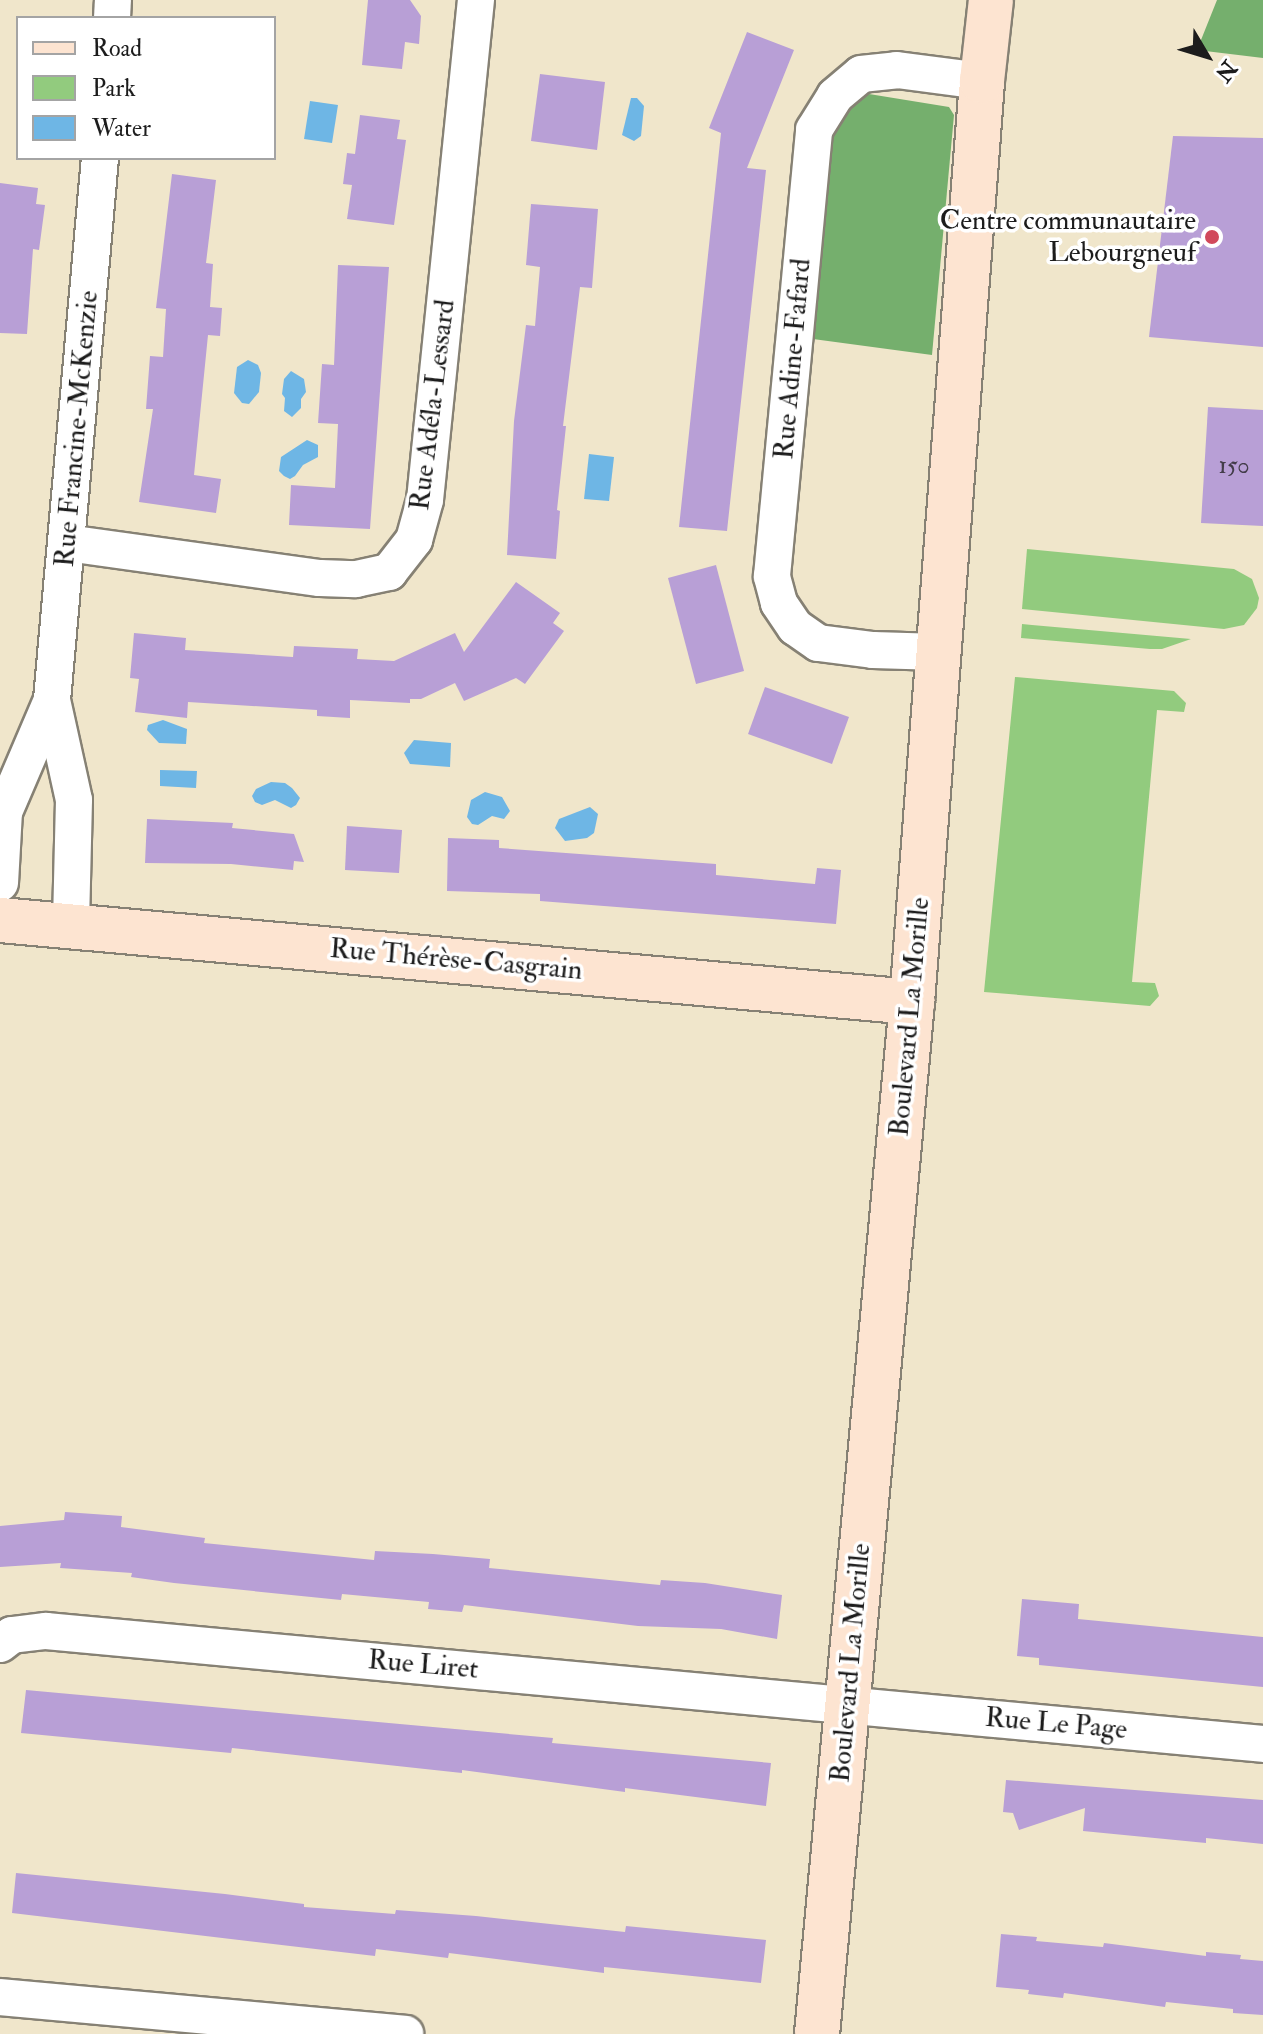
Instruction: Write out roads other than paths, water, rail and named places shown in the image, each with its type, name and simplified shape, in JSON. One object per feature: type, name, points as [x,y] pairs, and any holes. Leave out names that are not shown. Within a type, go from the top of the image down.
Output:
[{"type":"street","name":"Rue Adéla-Lessard","points":[[67,543],[320,578],[356,579],[389,572],[414,540],[425,500],[476,0]]},
{"type":"street","name":"Boulevard La Morille","points":[[817,2034],[850,1703],[864,1506],[912,1002],[982,81],[991,0]]},
{"type":"street","name":"Rue Adine-Fafard","points":[[940,652],[873,650],[818,643],[795,627],[779,603],[772,576],[814,130],[835,96],[861,74],[897,70],[982,81]]},
{"type":"street","name":"Rue Francine-McKenzie","points":[[0,883],[4,812],[52,700],[100,160]]},
{"type":"street","name":"Rue Francine-McKenzie","points":[[52,700],[74,800],[71,925]]},
{"type":"street","name":"Rue Thérèse-Casgrain","points":[[0,920],[912,1002]]},
{"type":"street","name":"Rue Liret","points":[[0,1644],[12,1635],[46,1631],[850,1703]]},
{"type":"street","name":"Rue Le Page","points":[[850,1703],[1263,1744]]},
{"type":"street","points":[[0,1997],[405,2034]]},
{"type":"water","points":[[631,98],[637,98],[644,106],[641,136],[634,141],[622,135]]},
{"type":"water","points":[[310,101],[338,105],[332,143],[304,139]]},
{"type":"water","points":[[248,360],[258,365],[261,373],[259,392],[249,404],[242,403],[234,393],[237,367]]},
{"type":"water","points":[[291,371],[304,379],[306,392],[301,399],[301,408],[292,417],[284,411],[285,398],[282,394],[284,379]]},
{"type":"water","points":[[307,440],[318,445],[318,457],[303,465],[290,479],[284,476],[279,471],[281,457]]},
{"type":"water","points":[[589,454],[614,457],[609,501],[584,499]]},
{"type":"water","points":[[163,720],[187,729],[186,744],[159,743],[147,730],[148,725]]},
{"type":"water","points":[[414,740],[451,743],[450,767],[410,764],[404,753]]},
{"type":"water","points":[[160,770],[197,771],[196,788],[160,786]]},
{"type":"water","points":[[271,782],[285,783],[292,788],[300,798],[296,805],[291,808],[275,800],[262,805],[255,802],[252,796],[256,789]]},
{"type":"water","points":[[485,792],[502,797],[510,811],[504,819],[492,816],[478,825],[472,824],[467,817],[471,800]]},
{"type":"water","points":[[590,807],[598,814],[594,833],[587,838],[565,841],[555,828],[559,819]]},
{"type":"place","name":"Centre communautaire Lebourgneuf","points":[[1212,237]]}]
